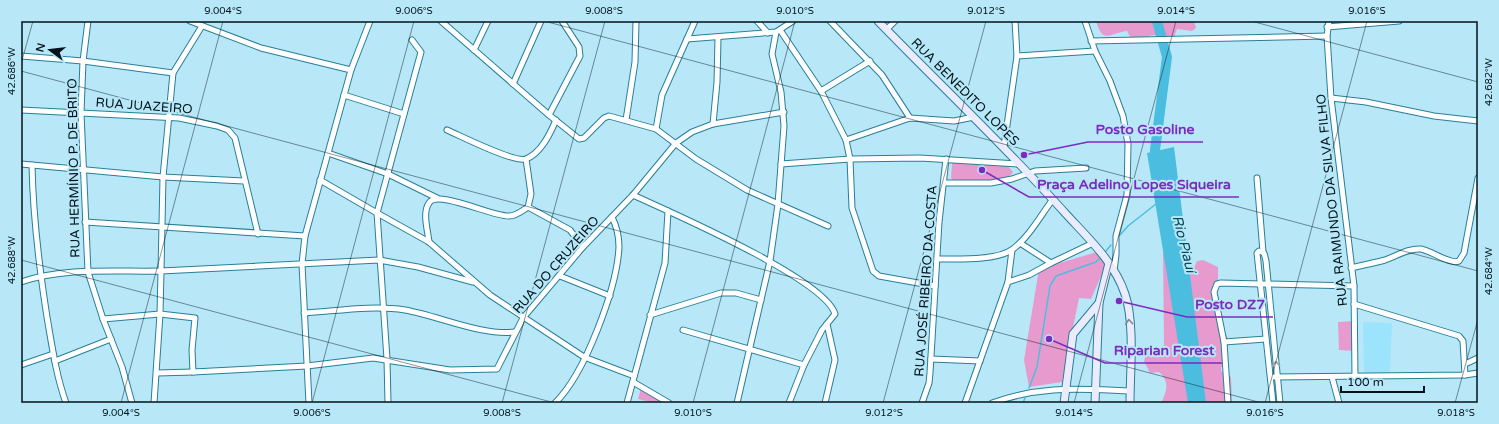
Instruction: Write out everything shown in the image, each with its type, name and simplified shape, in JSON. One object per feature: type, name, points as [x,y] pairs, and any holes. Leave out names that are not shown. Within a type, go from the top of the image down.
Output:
[{"type":"main road","name":"RUA BENEDITO LOPES","points":[[878,21],[1004,146],[1109,263],[1125,294],[1128,306],[1130,334],[1130,403]]},
{"type":"main road","points":[[1095,403],[1099,304],[1109,263]]},
{"type":"main road","points":[[1064,403],[1074,334],[1099,304]]},
{"type":"street","name":"RUA HERMÍNIO P. DE BRITO","points":[[88,21],[83,61],[81,113],[82,170],[88,272],[103,319],[122,367],[132,403]]},
{"type":"street","points":[[190,21],[261,48],[351,70]]},
{"type":"street","points":[[309,403],[302,264],[305,236],[351,70],[370,21]]},
{"type":"street","points":[[441,21],[549,115],[581,139],[608,116],[656,129],[696,159],[727,179],[828,226]]},
{"type":"street","points":[[474,50],[488,21]]},
{"type":"street","points":[[513,84],[542,21]]},
{"type":"street","points":[[549,115],[580,56],[579,47],[562,21]]},
{"type":"street","points":[[626,120],[635,62],[636,21]]},
{"type":"street","points":[[656,129],[662,95],[695,21]]},
{"type":"street","points":[[757,21],[768,33]]},
{"type":"street","points":[[687,40],[768,33],[778,31],[793,21]]},
{"type":"street","points":[[830,21],[882,75],[910,118]]},
{"type":"street","points":[[886,30],[895,21]]},
{"type":"street","points":[[1004,146],[1017,56],[1015,21]]},
{"type":"street","points":[[1085,21],[1091,41],[1123,116],[1128,144],[1127,195],[1116,236],[1114,271]]},
{"type":"street","name":"RUA RAIMUNDO DA SILVA FILHO","points":[[1328,21],[1327,36],[1331,98],[1354,286],[1355,377]]},
{"type":"street","points":[[1327,27],[1399,21]]},
{"type":"street","points":[[154,403],[160,314],[160,227],[163,177],[173,73],[202,26]]},
{"type":"street","points":[[778,31],[821,91],[846,140],[850,159],[852,208],[873,271],[878,276],[934,286]]},
{"type":"street","points":[[737,403],[770,262],[778,204],[784,112],[772,54],[778,31]]},
{"type":"street","points":[[1091,41],[1327,36]]},
{"type":"street","points":[[713,124],[717,82],[718,38]]},
{"type":"street","points":[[388,403],[384,307],[379,260],[377,213],[421,52],[412,40]]},
{"type":"street","points":[[1017,56],[1095,51]]},
{"type":"street","points":[[21,56],[83,61],[173,73]]},
{"type":"street","points":[[821,91],[870,61]]},
{"type":"street","points":[[344,95],[404,114]]},
{"type":"street","points":[[1331,98],[1366,102],[1434,116],[1478,121]]},
{"type":"street","name":"RUA JUAZEIRO","points":[[21,110],[179,118],[206,122],[228,130],[235,138],[244,181],[258,234]]},
{"type":"street","name":"RUA DO CRUZEIRO","points":[[157,373],[307,366],[368,358],[387,359],[450,370],[497,369],[523,318],[583,247],[632,195],[676,143],[692,132],[713,124],[784,112]]},
{"type":"street","points":[[846,140],[910,118],[954,121],[974,117]]},
{"type":"street","points":[[447,130],[514,158],[526,158],[545,143],[556,120]]},
{"type":"street","points":[[328,153],[388,174],[437,198],[504,216],[515,215],[528,207],[531,194],[526,158]]},
{"type":"street","points":[[781,164],[850,159],[946,159],[1019,164]]},
{"type":"street","name":"RUA JOSÉ RIBEIRO DA COSTA","points":[[922,403],[929,383],[934,286],[938,259],[938,222],[946,159]]},
{"type":"street","points":[[21,164],[163,177],[244,181]]},
{"type":"street","points":[[32,165],[33,210],[40,275],[53,354],[66,403]]},
{"type":"street","points":[[944,183],[991,183],[1012,179],[1027,172],[1086,168]]},
{"type":"street","points":[[1257,178],[1263,252],[1268,283],[1280,403]]},
{"type":"street","points":[[1351,268],[1384,260],[1409,250],[1418,249],[1427,250],[1452,262],[1459,261],[1464,253],[1478,178]]},
{"type":"street","points":[[320,180],[429,242],[473,282],[523,318],[584,357],[634,379],[669,403]]},
{"type":"street","points":[[632,195],[668,211],[770,262],[821,295],[831,306],[835,314],[822,330],[804,365],[789,403]]},
{"type":"street","points":[[429,242],[426,211],[429,202],[437,198]]},
{"type":"street","points":[[938,259],[985,257],[1012,250],[1020,243],[1053,199]]},
{"type":"street","points":[[528,207],[570,230],[583,247]]},
{"type":"street","points":[[629,403],[650,315],[665,263],[668,211]]},
{"type":"street","points":[[556,403],[573,380],[610,296],[619,246],[618,234],[612,217]]},
{"type":"street","points":[[85,222],[305,236]]},
{"type":"street","points":[[1020,243],[1051,263]]},
{"type":"street","points":[[1008,282],[1029,275],[1092,243]]},
{"type":"street","points":[[965,403],[1008,282],[1012,250]]},
{"type":"street","points":[[1263,252],[1257,252],[1273,403]]},
{"type":"street","points":[[21,282],[40,275],[88,272],[161,271],[379,260],[418,267],[473,282]]},
{"type":"street","points":[[560,276],[610,296]]},
{"type":"street","points":[[1228,403],[1224,342],[1214,292],[1216,286],[1221,283],[1268,283],[1354,286]]},
{"type":"street","points":[[650,315],[721,293],[736,293],[761,300]]},
{"type":"street","points":[[1354,304],[1458,336],[1463,341],[1466,375]]},
{"type":"street","points":[[304,313],[384,307],[432,316],[491,332],[515,332]]},
{"type":"street","points":[[103,319],[160,314],[195,318],[192,350],[193,372]]},
{"type":"street","points":[[825,403],[834,360],[827,324]]},
{"type":"street","points":[[1265,327],[1272,326]]},
{"type":"street","points":[[683,330],[804,365]]},
{"type":"street","points":[[55,361],[111,339]]},
{"type":"street","points":[[1224,342],[1266,339]]},
{"type":"street","points":[[21,365],[53,354]]},
{"type":"street","points":[[1465,364],[1478,358]]},
{"type":"street","points":[[931,359],[980,361]]},
{"type":"street","points":[[1270,377],[1466,375],[1478,373]]},
{"type":"street","points":[[1332,377],[1339,403]]},
{"type":"street","points":[[992,403],[1025,393],[1065,388],[1130,391]]},
{"type":"shaded area","points":[[1096,21],[1194,21],[1196,28],[1192,31],[1177,29],[1174,37],[1153,35],[1137,39],[1130,37],[1127,31],[1107,36],[1104,35],[1101,33]]},
{"type":"shaded area","points":[[952,163],[1008,166],[1013,172],[1009,176],[995,180],[953,180],[951,178]]},
{"type":"shaded area","points":[[1097,252],[1106,265],[1091,299],[1079,298],[1062,382],[1029,387],[1024,360],[1039,269]]},
{"type":"shaded area","points":[[1163,252],[1187,272],[1194,268],[1197,261],[1203,260],[1218,267],[1218,286],[1214,288],[1223,328],[1229,341],[1224,366],[1221,367],[1221,371],[1231,377],[1232,403],[1161,403],[1166,391],[1165,379],[1159,372],[1150,373],[1144,361],[1148,348],[1161,349],[1164,345]]},
{"type":"shaded area","points":[[1354,321],[1354,351],[1339,350],[1338,322]]},
{"type":"shaded area","points":[[1363,322],[1392,323],[1390,373],[1364,373]]},
{"type":"shaded area","points":[[641,388],[667,403],[655,403],[638,399]]},
{"type":"water","name":"Rio Piauí","points":[[1174,147],[1206,403],[1188,403],[1147,153]]},
{"type":"waterway","name":"Rio Piauí","points":[[1156,164],[1155,150],[1167,57],[1157,21]]},
{"type":"waterway","points":[[1120,235],[1128,226],[1156,204]]},
{"type":"waterway","points":[[1106,251],[1111,245]]},
{"type":"waterway","points":[[1029,388],[1037,367],[1050,286],[1056,276],[1096,262],[1099,259]]},
{"type":"waterway","points":[[1023,403],[1025,398]]},
{"type":"place","name":"Posto Gasoline","points":[[1024,155]]},
{"type":"place","name":"Praça Adelino Lopes Siqueira","points":[[982,170]]},
{"type":"place","name":"Posto DZ7","points":[[1119,301]]},
{"type":"place","name":"Riparian Forest","points":[[1049,339]]}]
